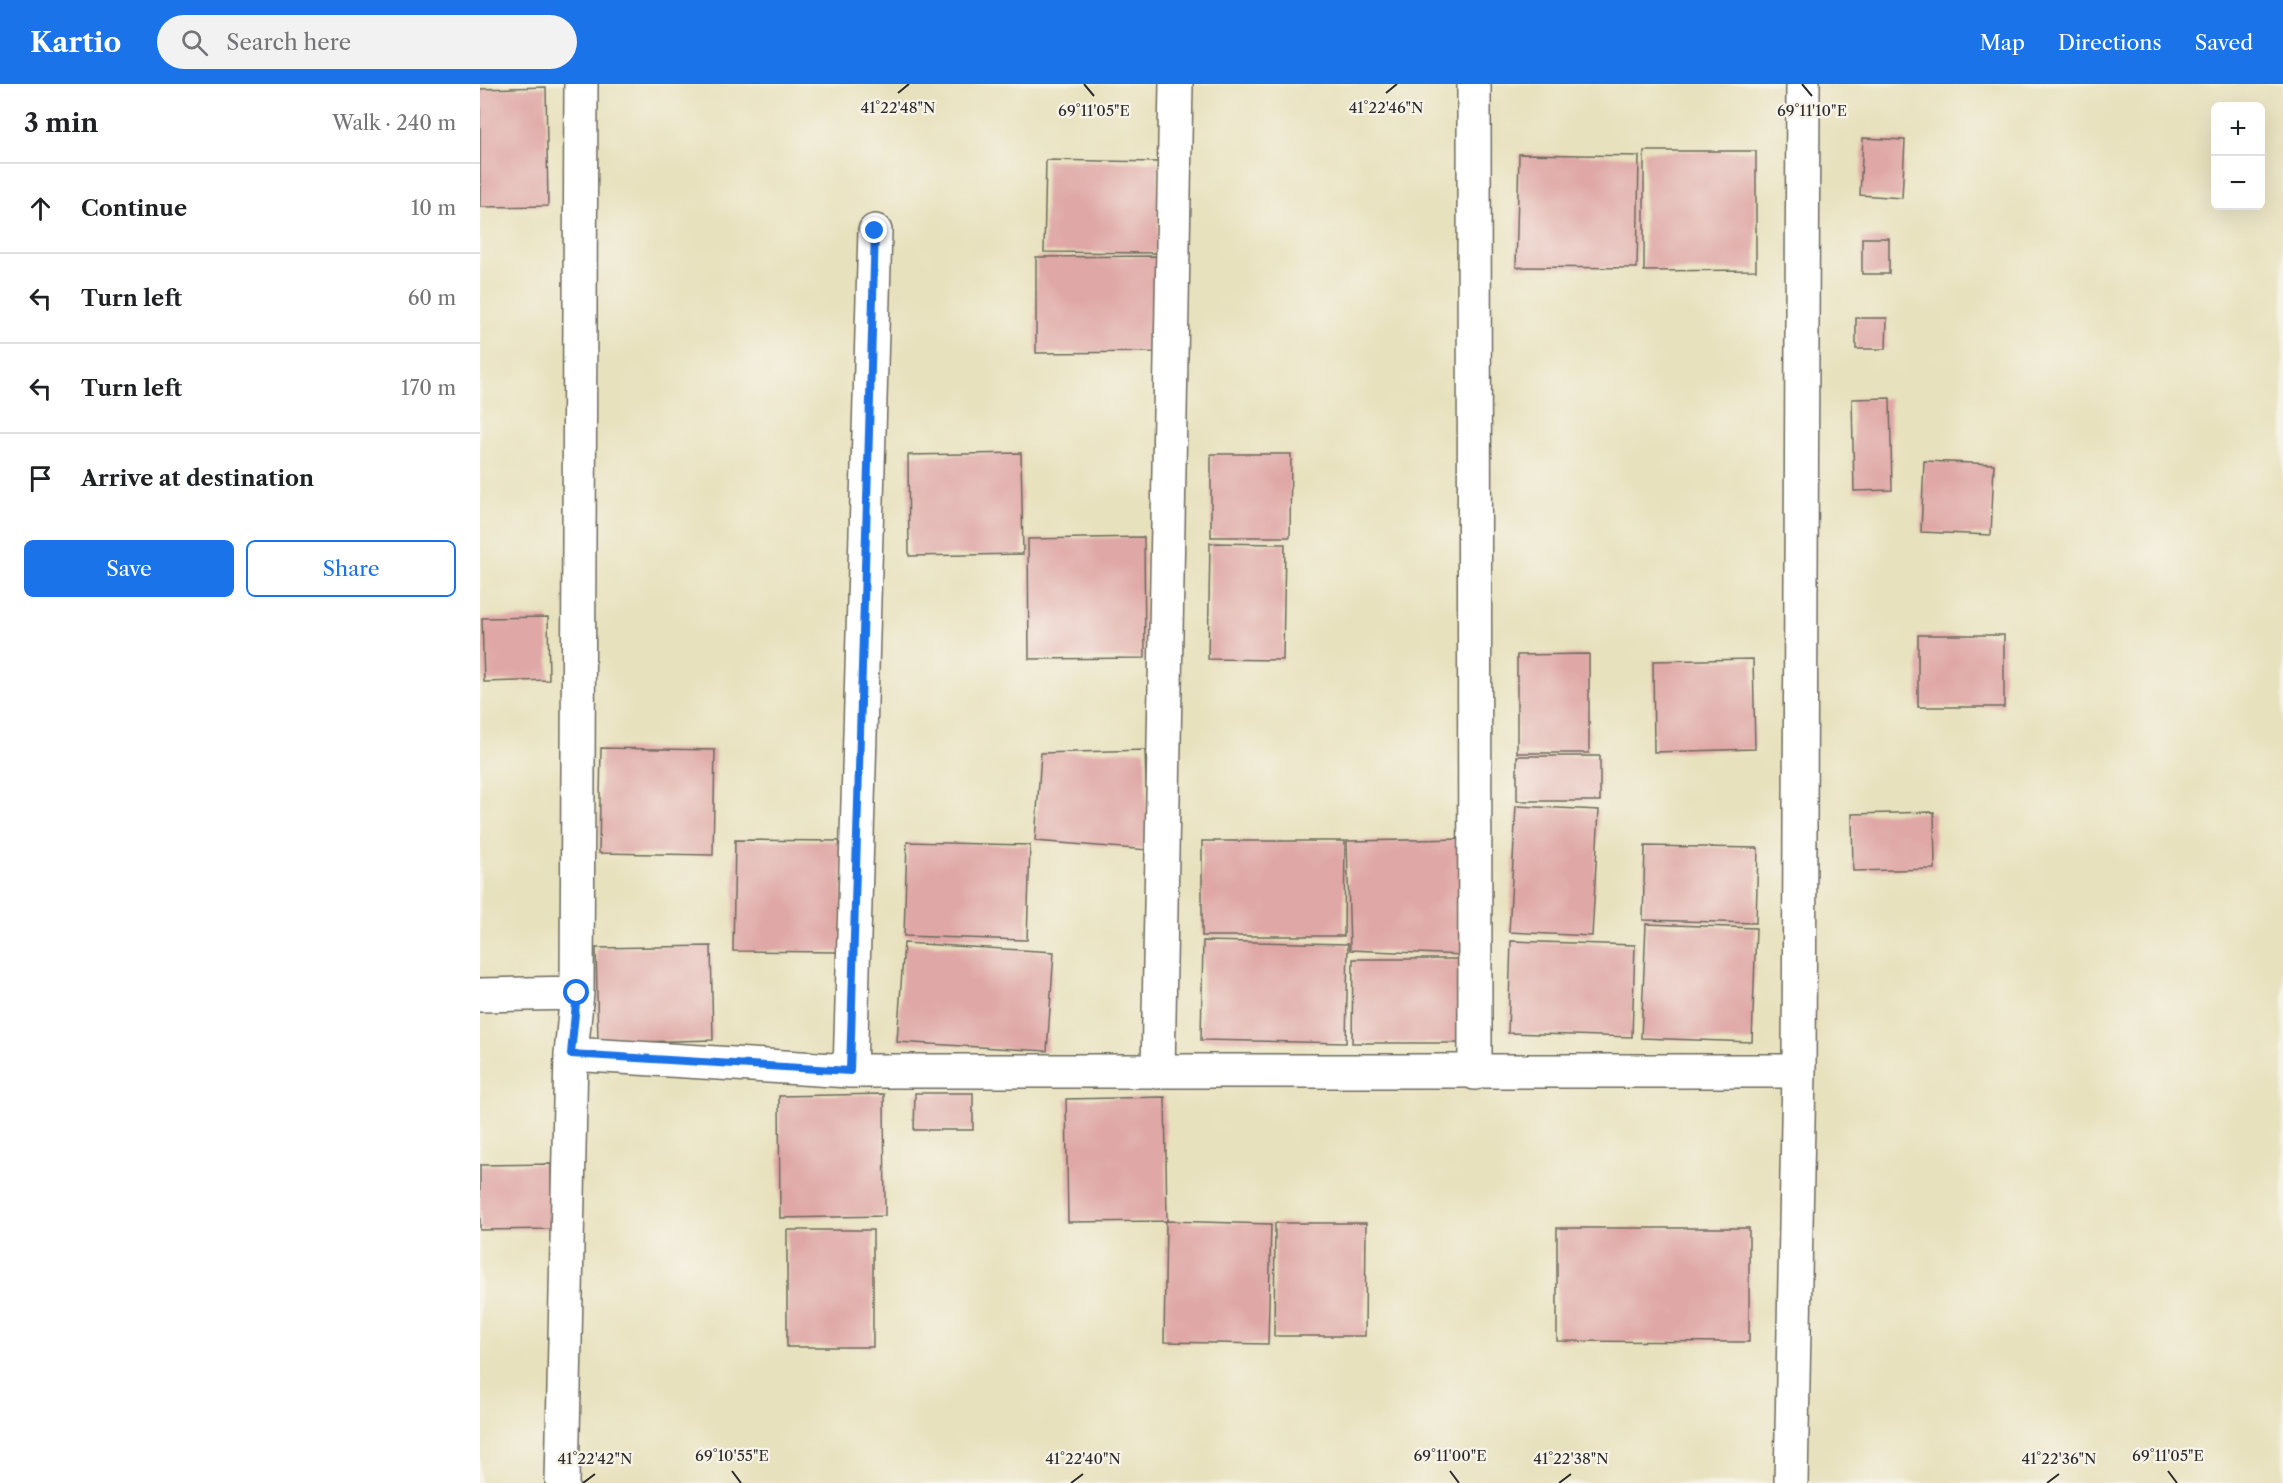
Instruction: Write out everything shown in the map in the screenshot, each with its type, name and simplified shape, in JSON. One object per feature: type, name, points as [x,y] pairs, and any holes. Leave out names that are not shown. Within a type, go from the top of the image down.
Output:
[{"type":"street","points":[[561,1483],[571,1054],[577,993],[581,84]]},
{"type":"street","points":[[1158,1072],[1176,84]]},
{"type":"street","points":[[1474,84],[1475,1073]]},
{"type":"street","points":[[1791,1483],[1799,1071],[1803,84]]},
{"type":"street","points":[[850,1071],[875,231]]},
{"type":"street","points":[[480,995],[577,993]]},
{"type":"street","points":[[571,1054],[850,1071],[1475,1073],[1799,1071]]},
{"type":"building","points":[[546,87],[548,206],[480,207],[480,89]]},
{"type":"building","points":[[1863,138],[1905,140],[1902,198],[1860,195]]},
{"type":"building","points":[[1644,151],[1756,151],[1756,270],[1644,271]]},
{"type":"building","points":[[1519,154],[1639,156],[1637,268],[1516,267]]},
{"type":"building","points":[[1046,160],[1159,162],[1158,253],[1044,252]]},
{"type":"building","points":[[1862,238],[1889,238],[1889,274],[1862,274]]},
{"type":"building","points":[[1159,256],[1159,352],[1036,353],[1036,257]]},
{"type":"building","points":[[1856,318],[1887,318],[1886,349],[1856,349]]},
{"type":"building","points":[[1890,398],[1892,490],[1854,491],[1852,399]]},
{"type":"building","points":[[1021,453],[1023,554],[909,556],[908,455]]},
{"type":"building","points":[[1211,454],[1291,454],[1290,537],[1211,537]]},
{"type":"building","points":[[1924,461],[1994,464],[1991,535],[1921,532]]},
{"type":"building","points":[[1144,537],[1145,658],[1029,659],[1028,539]]},
{"type":"building","points":[[1210,543],[1285,544],[1283,660],[1208,659]]},
{"type":"building","points":[[548,617],[549,680],[484,682],[482,618]]},
{"type":"building","points":[[1918,635],[2004,635],[2004,707],[1918,707]]},
{"type":"building","points":[[1589,654],[1589,753],[1517,753],[1517,655]]},
{"type":"building","points":[[1753,659],[1755,749],[1654,752],[1653,661]]},
{"type":"building","points":[[601,748],[715,750],[713,855],[599,853]]},
{"type":"building","points":[[1145,750],[1148,850],[1035,841],[1041,753]]},
{"type":"building","points":[[1517,756],[1600,756],[1600,801],[1517,801]]},
{"type":"building","points":[[1516,806],[1599,810],[1592,936],[1509,932]]},
{"type":"building","points":[[1934,812],[1935,869],[1853,871],[1852,814]]},
{"type":"building","points":[[1468,839],[1463,955],[1350,950],[1347,841]]},
{"type":"building","points":[[735,840],[843,841],[842,952],[733,951]]},
{"type":"building","points":[[1202,841],[1345,841],[1344,936],[1202,936]]},
{"type":"building","points":[[907,842],[1030,845],[1027,940],[904,936]]},
{"type":"building","points":[[1645,846],[1758,848],[1756,923],[1643,920]]},
{"type":"building","points":[[1646,924],[1756,928],[1752,1042],[1641,1038]]},
{"type":"building","points":[[1203,941],[1348,944],[1346,1043],[1201,1040]]},
{"type":"building","points":[[1511,941],[1635,945],[1632,1037],[1508,1033]]},
{"type":"building","points":[[904,943],[1054,952],[1047,1051],[897,1042]]},
{"type":"building","points":[[711,946],[713,1040],[598,1043],[596,948]]},
{"type":"building","points":[[1353,959],[1464,959],[1464,1043],[1352,1043]]},
{"type":"building","points":[[915,1093],[973,1093],[973,1130],[914,1130]]},
{"type":"building","points":[[884,1094],[885,1216],[780,1218],[779,1096]]},
{"type":"building","points":[[1165,1097],[1167,1221],[1068,1222],[1066,1099]]},
{"type":"building","points":[[551,1164],[552,1229],[480,1230],[480,1165]]},
{"type":"building","points":[[1166,1221],[1271,1224],[1268,1344],[1164,1342]]},
{"type":"building","points":[[1275,1223],[1366,1223],[1365,1336],[1274,1336]]},
{"type":"building","points":[[1557,1228],[1749,1228],[1749,1342],[1557,1341]]},
{"type":"building","points":[[787,1230],[873,1230],[873,1347],[787,1347]]},
{"type":"route","points":[[577,993],[571,1054],[850,1071],[875,231]]}]
